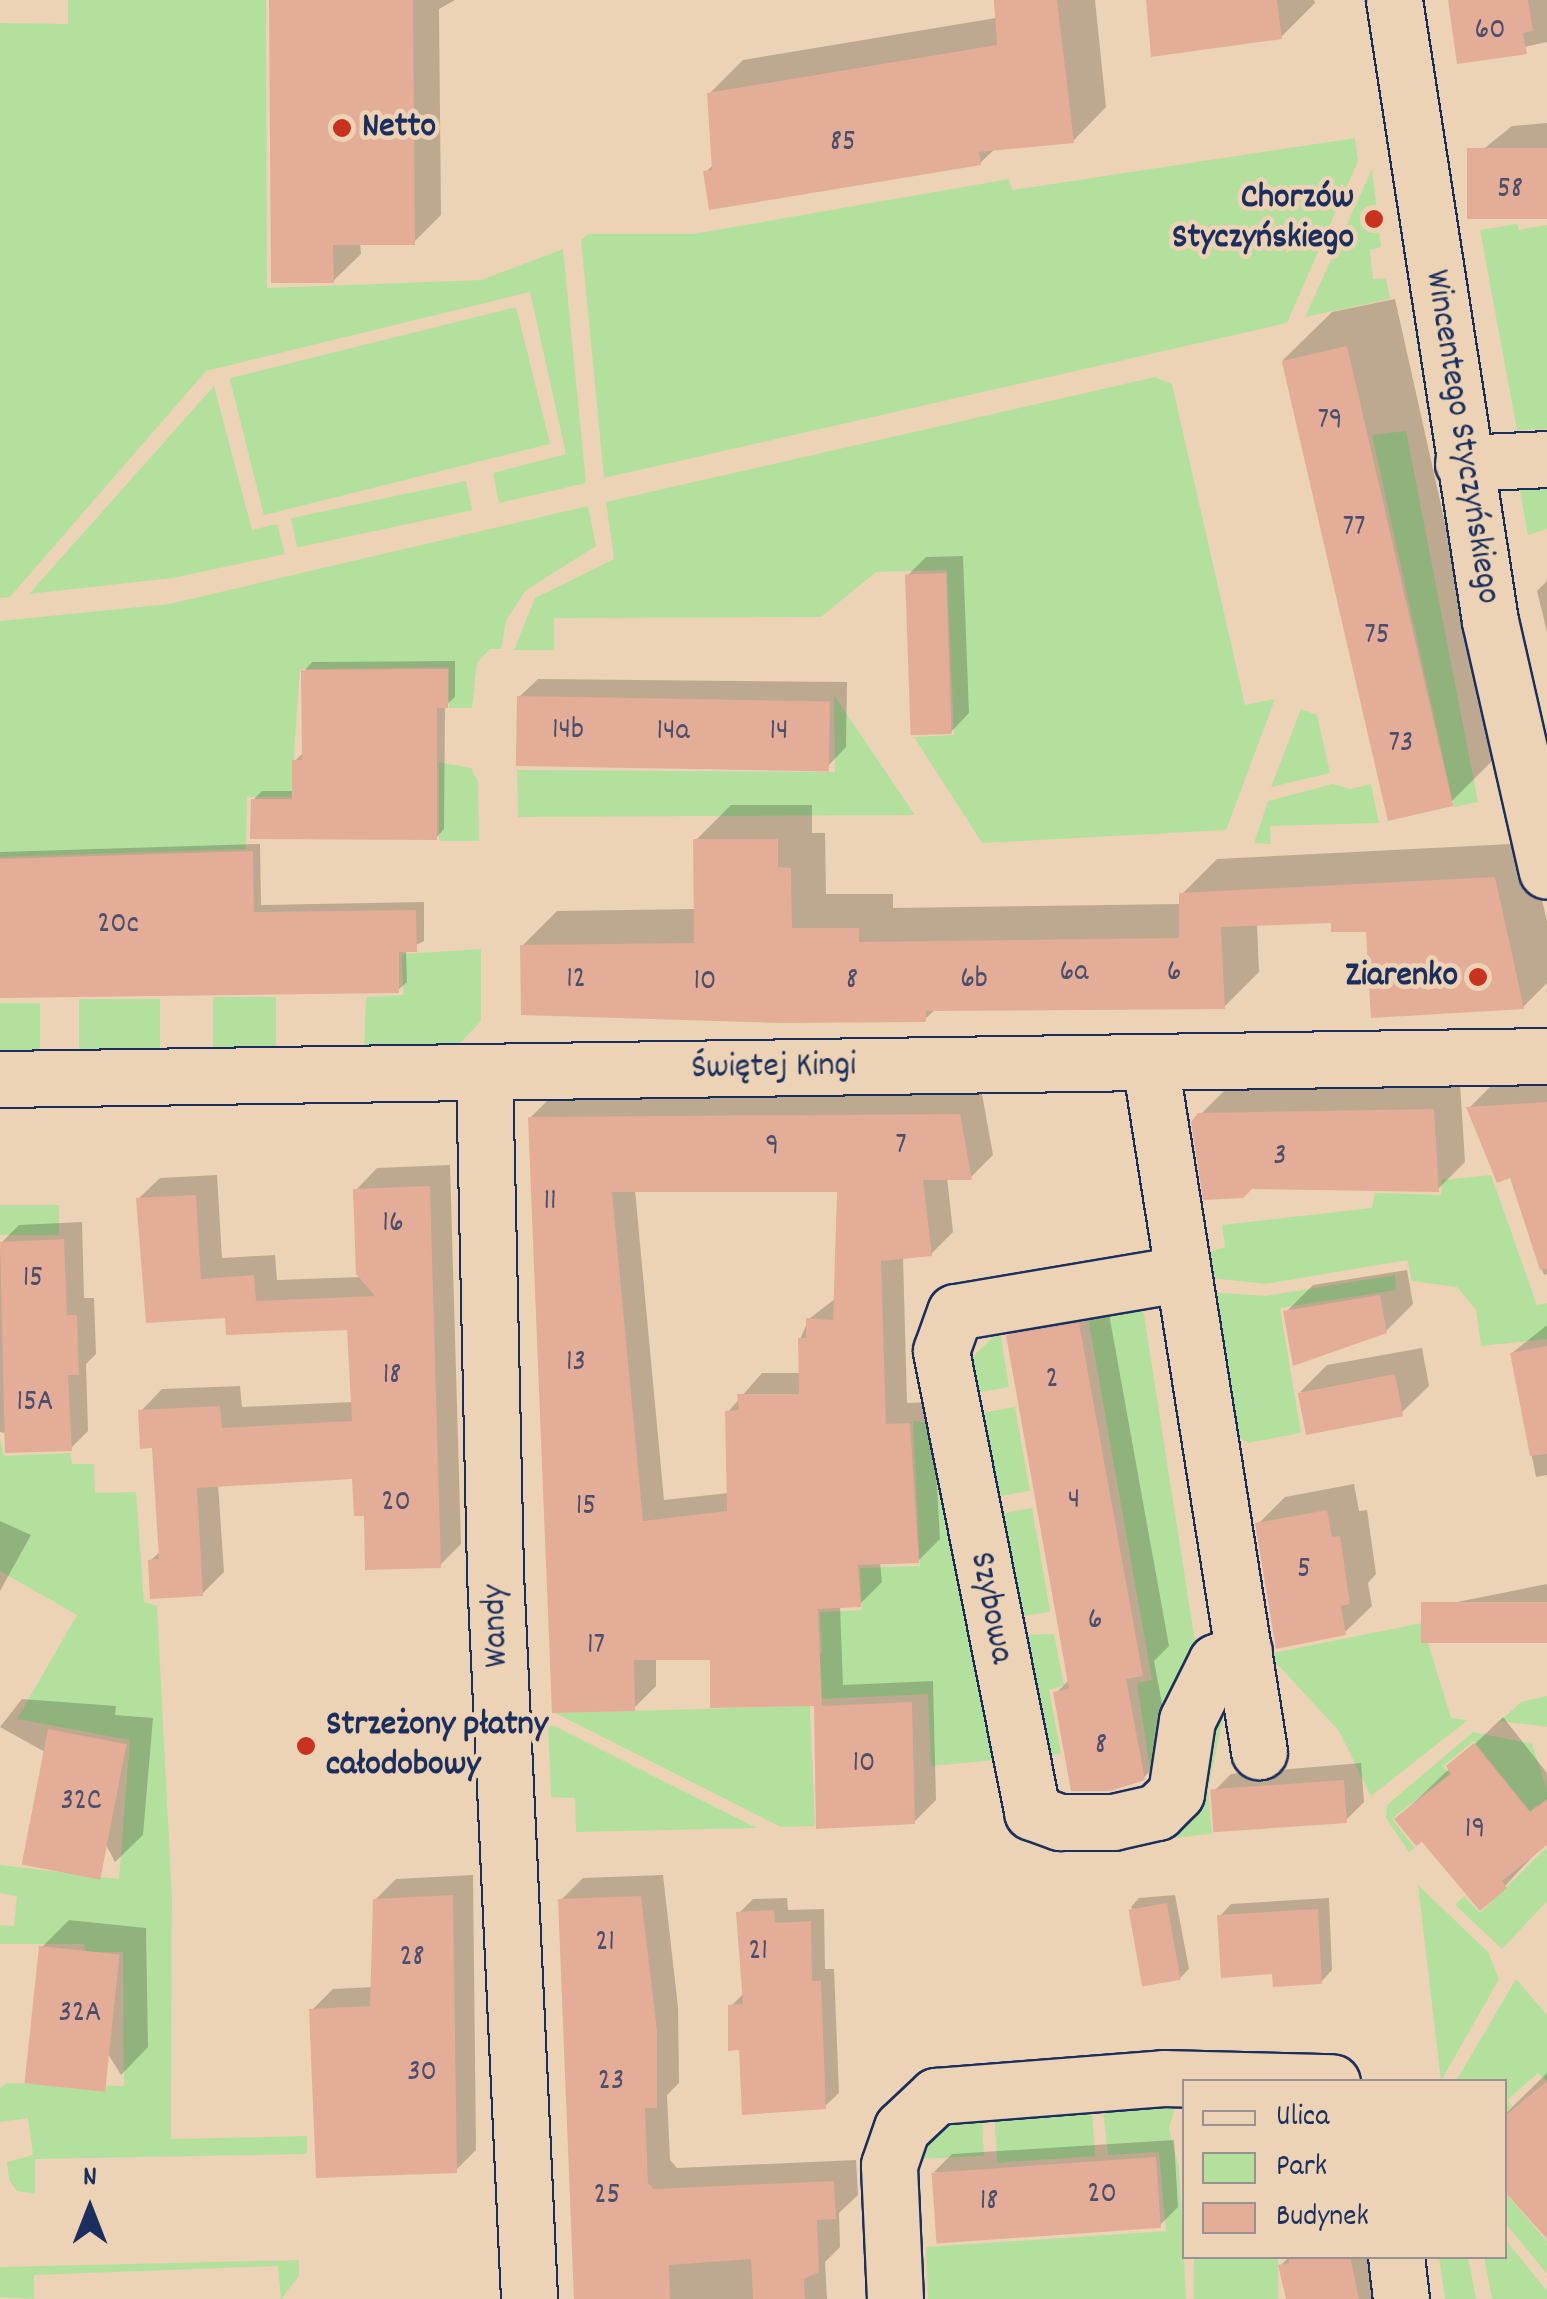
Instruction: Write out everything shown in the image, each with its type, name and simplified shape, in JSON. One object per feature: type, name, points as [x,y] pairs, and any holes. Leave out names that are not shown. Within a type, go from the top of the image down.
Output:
[{"type":"street","name":"Wincentego Styczyńskiego","points":[[1394,0],[1490,621],[1547,871]]},
{"type":"street","points":[[1463,464],[1547,459]]},
{"type":"street","name":"Świętej Kingi","points":[[0,1079],[1547,1056]]},
{"type":"street","points":[[1150,1062],[1180,1274],[1259,1751]]},
{"type":"street","name":"Wandy","points":[[484,1072],[495,1574],[529,2299]]},
{"type":"street","name":"Szybowa","points":[[1180,1274],[955,1312],[942,1351],[1032,1812],[1060,1822],[1113,1822],[1157,1812],[1176,1793],[1187,1720],[1216,1662],[1244,1651]]},
{"type":"street","points":[[895,2299],[889,2164],[902,2128],[936,2096],[1163,2078],[1205,2079]]},
{"type":"street","points":[[1396,2259],[1401,2299]]},
{"type":"green space","points":[[68,0],[266,0],[267,288],[481,280],[563,249],[586,483],[499,503],[493,473],[566,454],[530,292],[206,371],[10,597],[0,598],[0,23],[68,24]]},
{"type":"green space","points":[[1355,138],[1358,161],[1287,323],[604,478],[581,240],[588,234],[693,234],[1009,179],[1012,190]]},
{"type":"green space","points":[[1372,169],[1381,247],[1370,250],[1373,279],[1386,278],[1390,299],[1305,317]]},
{"type":"green space","points":[[1517,224],[1519,230],[1547,225],[1547,429],[1517,430],[1480,230]]},
{"type":"green space","points":[[516,307],[550,444],[264,515],[230,378]]},
{"type":"green space","points":[[1155,377],[1172,384],[1245,705],[1275,699],[1226,830],[982,843],[914,737],[954,735],[947,570],[876,572],[821,617],[554,618],[554,650],[514,650],[535,598],[614,559],[606,502]]},
{"type":"green space","points":[[214,386],[252,530],[277,524],[285,554],[173,578],[29,594]]},
{"type":"green space","points":[[1406,431],[1478,802],[1454,807],[1372,435]]},
{"type":"green space","points":[[1518,480],[1547,480],[1547,529],[1528,535]]},
{"type":"green space","points":[[466,481],[472,510],[297,548],[291,518]]},
{"type":"green space","points":[[588,506],[596,546],[525,591],[506,621],[501,649],[490,649],[477,663],[472,708],[449,708],[449,667],[300,669],[291,797],[247,797],[246,849],[0,857],[0,621],[169,604]]},
{"type":"green space","points":[[834,695],[915,815],[518,817],[517,770],[835,772]]},
{"type":"green space","points":[[1301,709],[1317,715],[1330,773],[1271,787]]},
{"type":"green space","points":[[439,762],[471,768],[478,782],[479,841],[439,841]]},
{"type":"green space","points":[[1333,784],[1350,789],[1371,784],[1379,823],[1270,826],[1271,844],[1254,843],[1268,801]]},
{"type":"green space","points":[[481,949],[481,1021],[460,1043],[364,1049],[366,997],[403,995],[402,954]]},
{"type":"green space","points":[[213,997],[276,997],[276,1051],[213,1051]]},
{"type":"green space","points":[[79,999],[160,999],[160,1050],[79,1050]]},
{"type":"green space","points":[[0,1003],[40,1003],[40,1052],[0,1052]]},
{"type":"green space","points":[[1491,1175],[1537,1305],[1547,1303],[1547,1339],[1481,1346],[1476,1310],[1457,1287],[1412,1281],[1407,1260],[1266,1284],[1211,1278],[1206,1253],[1225,1247],[1222,1225],[1372,1208],[1375,1193],[1441,1195],[1442,1180]]},
{"type":"green space","points":[[0,1205],[59,1205],[59,1235],[0,1235]]},
{"type":"green space","points":[[1395,1275],[1396,1290],[1280,1308],[1301,1433],[1248,1443],[1233,1434],[1208,1292],[1266,1296]]},
{"type":"green space","points":[[1142,1302],[1198,1661],[1154,1795],[1137,1683],[1152,1680],[1087,1312]]},
{"type":"green space","points":[[1000,1331],[1009,1387],[971,1394],[971,1358]]},
{"type":"green space","points":[[1015,1407],[1030,1491],[993,1497],[979,1413]]},
{"type":"green space","points":[[913,1421],[939,1424],[996,1760],[931,1766],[928,1694],[777,1701],[776,1654],[822,1653],[820,1612],[862,1610],[860,1568],[920,1566]]},
{"type":"green space","points":[[0,1438],[4,1456],[70,1453],[72,1464],[94,1464],[95,1493],[136,1492],[144,1602],[157,1606],[172,1898],[171,2139],[307,2136],[307,2154],[35,2159],[35,2194],[17,2191],[9,2180],[7,2162],[33,2155],[28,2118],[0,2122],[0,2089],[6,2083],[124,2086],[123,1952],[86,1952],[84,1944],[0,1944],[0,1925],[14,1926],[17,1896],[0,1893],[0,1865],[119,1879],[130,1740],[17,1719],[77,1615],[0,1571]]},
{"type":"green space","points":[[1032,1508],[1050,1611],[1012,1618],[994,1515]]},
{"type":"green space","points":[[1422,1623],[1451,1718],[1468,1720],[1371,1796],[1339,1731],[1268,1654]]},
{"type":"green space","points":[[1054,1634],[1064,1685],[1049,1690],[1061,1754],[1037,1756],[1017,1635]]},
{"type":"green space","points":[[1547,1696],[1547,1727],[1500,1721],[1521,1702]]},
{"type":"green space","points":[[1227,1700],[1208,1789],[1212,1834],[1124,1843],[1197,1726]]},
{"type":"green space","points":[[810,1706],[815,1826],[781,1827],[555,1713]]},
{"type":"green space","points":[[548,1723],[757,1828],[576,1832],[575,1798],[551,1797]]},
{"type":"green space","points":[[1473,1732],[1532,1744],[1547,1790],[1547,1818],[1537,1805],[1530,1811],[1474,1741],[1443,1766],[1449,1774],[1392,1819],[1415,1848],[1409,1852],[1386,1818],[1387,1805]]},
{"type":"green space","points":[[1547,1847],[1547,1901],[1502,1949],[1455,1905],[1464,1896],[1480,1913]]},
{"type":"green space","points":[[1418,1885],[1488,1952],[1499,1979],[1441,2079]]},
{"type":"green space","points":[[1516,1979],[1547,2015],[1547,2081],[1538,2073],[1507,2100],[1507,2079],[1457,2079]]},
{"type":"green space","points":[[1175,2107],[1169,2129],[1179,2167],[1186,2299],[928,2299],[926,2247],[1166,2231],[1159,2152],[1108,2155],[1103,2110]]},
{"type":"green space","points":[[1092,2110],[1095,2156],[997,2163],[994,2117]]},
{"type":"green space","points":[[982,2117],[984,2156],[917,2159],[946,2121]]},
{"type":"green space","points":[[1507,2194],[1547,2242],[1547,2274],[1507,2225]]},
{"type":"green space","points":[[1507,2241],[1547,2291],[1547,2299],[1492,2299],[1484,2259],[1507,2259]]},
{"type":"green space","points":[[1194,2259],[1278,2259],[1278,2299],[1194,2299]]},
{"type":"green space","points":[[1439,2259],[1468,2259],[1476,2299],[1445,2299]]},
{"type":"green space","points":[[299,2260],[299,2276],[281,2299],[278,2266],[34,2275],[34,2299],[0,2297],[0,2267]]},
{"type":"building","name":"Netto","points":[[269,0],[413,0],[415,245],[333,245],[334,283],[271,283]]},
{"type":"building","points":[[994,0],[1057,0],[1074,143],[979,152],[981,165],[709,210],[703,171],[712,170],[707,93],[997,45]]},
{"type":"building","points":[[1146,0],[1277,0],[1282,39],[1151,57]]},
{"type":"building","points":[[1448,0],[1528,0],[1533,31],[1523,33],[1527,54],[1457,64]]},
{"type":"building","points":[[1467,148],[1547,148],[1547,219],[1467,219]]},
{"type":"building","points":[[1347,346],[1453,806],[1388,821],[1282,361]]},
{"type":"building","points":[[946,573],[952,734],[911,735],[905,574]]},
{"type":"building","points":[[448,669],[448,708],[437,708],[437,840],[250,839],[251,799],[292,799],[292,760],[302,760],[301,670]]},
{"type":"building","points":[[517,696],[830,701],[829,771],[516,766]]},
{"type":"building","points":[[693,839],[778,839],[778,867],[791,868],[792,928],[859,928],[859,942],[1179,938],[1179,893],[1495,877],[1524,1009],[1371,1018],[1366,932],[1331,932],[1331,923],[1221,927],[1225,1009],[926,1011],[926,1022],[779,1023],[521,1015],[520,945],[694,943]]},
{"type":"building","points":[[253,851],[254,912],[416,910],[417,952],[399,952],[399,993],[0,998],[0,859]]},
{"type":"building","points":[[1547,1102],[1547,1269],[1540,1270],[1510,1178],[1497,1183],[1466,1107]]},
{"type":"building","points":[[1434,1109],[1439,1192],[1252,1189],[1243,1198],[1203,1200],[1191,1122],[1198,1113]]},
{"type":"building","points":[[960,1114],[972,1180],[923,1180],[932,1256],[881,1261],[886,1424],[910,1423],[919,1563],[858,1565],[861,1607],[818,1609],[822,1706],[912,1702],[915,1824],[816,1829],[814,1706],[710,1708],[710,1660],[634,1660],[635,1711],[552,1713],[528,1117]],"holes":[[[612,1192],[837,1192],[833,1320],[806,1318],[806,1338],[798,1338],[799,1394],[737,1394],[739,1410],[725,1411],[727,1511],[643,1521]]]},
{"type":"building","points":[[430,1186],[441,1568],[365,1570],[364,1516],[354,1516],[352,1479],[197,1488],[203,1596],[150,1599],[148,1560],[159,1559],[152,1448],[140,1449],[138,1410],[220,1406],[222,1428],[352,1421],[347,1330],[226,1335],[225,1318],[146,1323],[136,1198],[196,1195],[201,1279],[254,1275],[256,1301],[375,1296],[356,1274],[353,1189]]},
{"type":"building","points":[[64,1239],[67,1315],[77,1315],[79,1375],[68,1375],[72,1451],[5,1453],[0,1242]]},
{"type":"building","points":[[1380,1295],[1387,1333],[1293,1366],[1283,1311]]},
{"type":"building","points":[[1079,1323],[1143,1676],[1126,1679],[1145,1780],[1110,1791],[1071,1791],[1053,1692],[1069,1689],[1006,1335]]},
{"type":"building","points":[[1547,1346],[1547,1454],[1530,1456],[1510,1353]]},
{"type":"building","points":[[1395,1374],[1403,1416],[1306,1435],[1298,1393]]},
{"type":"building","points":[[1327,1510],[1332,1537],[1340,1536],[1350,1604],[1341,1606],[1346,1635],[1276,1649],[1255,1523]]},
{"type":"building","points":[[1421,1602],[1547,1602],[1547,1643],[1421,1643]]},
{"type":"building","points":[[48,1729],[127,1744],[100,1880],[22,1864]]},
{"type":"building","points":[[1474,1743],[1530,1812],[1547,1799],[1547,1845],[1502,1881],[1507,1888],[1480,1911],[1422,1842],[1416,1846],[1394,1819],[1451,1774],[1446,1766]]},
{"type":"building","points":[[1344,1780],[1347,1823],[1213,1832],[1210,1789]]},
{"type":"building","points":[[453,1895],[457,2173],[316,2178],[309,2009],[370,2006],[373,1899]]},
{"type":"building","points":[[641,1896],[657,2031],[657,2108],[645,2108],[648,2183],[654,2189],[834,2181],[836,2219],[817,2220],[819,2272],[804,2279],[805,2299],[753,2299],[751,2259],[669,2265],[670,2299],[574,2299],[558,1899]]},
{"type":"building","points":[[1167,1903],[1181,1980],[1142,1987],[1129,1910]]},
{"type":"building","points":[[1318,1909],[1322,1984],[1273,1987],[1272,1974],[1221,1978],[1217,1915]]},
{"type":"building","points":[[774,1910],[775,1923],[811,1921],[812,1981],[821,1981],[826,2109],[742,2115],[739,2050],[728,2051],[728,2005],[743,2004],[736,1912]]},
{"type":"building","points":[[39,1946],[120,1954],[105,2092],[25,2083]]},
{"type":"building","points":[[1547,2081],[1547,2239],[1507,2194],[1507,2114]]},
{"type":"building","points":[[1156,2157],[1161,2228],[937,2244],[932,2173]]},
{"type":"building","points":[[1288,2259],[1351,2259],[1359,2299],[1286,2299],[1278,2265],[1289,2263]]},
{"type":"place","name":"Netto","points":[[342,128]]},
{"type":"place","name":"Chorzów Styczyńskiego","points":[[1374,219]]},
{"type":"place","name":"Ziarenko","points":[[1478,977]]},
{"type":"place","name":"Strzeżony płatny całodobowy","points":[[306,1746]]}]
